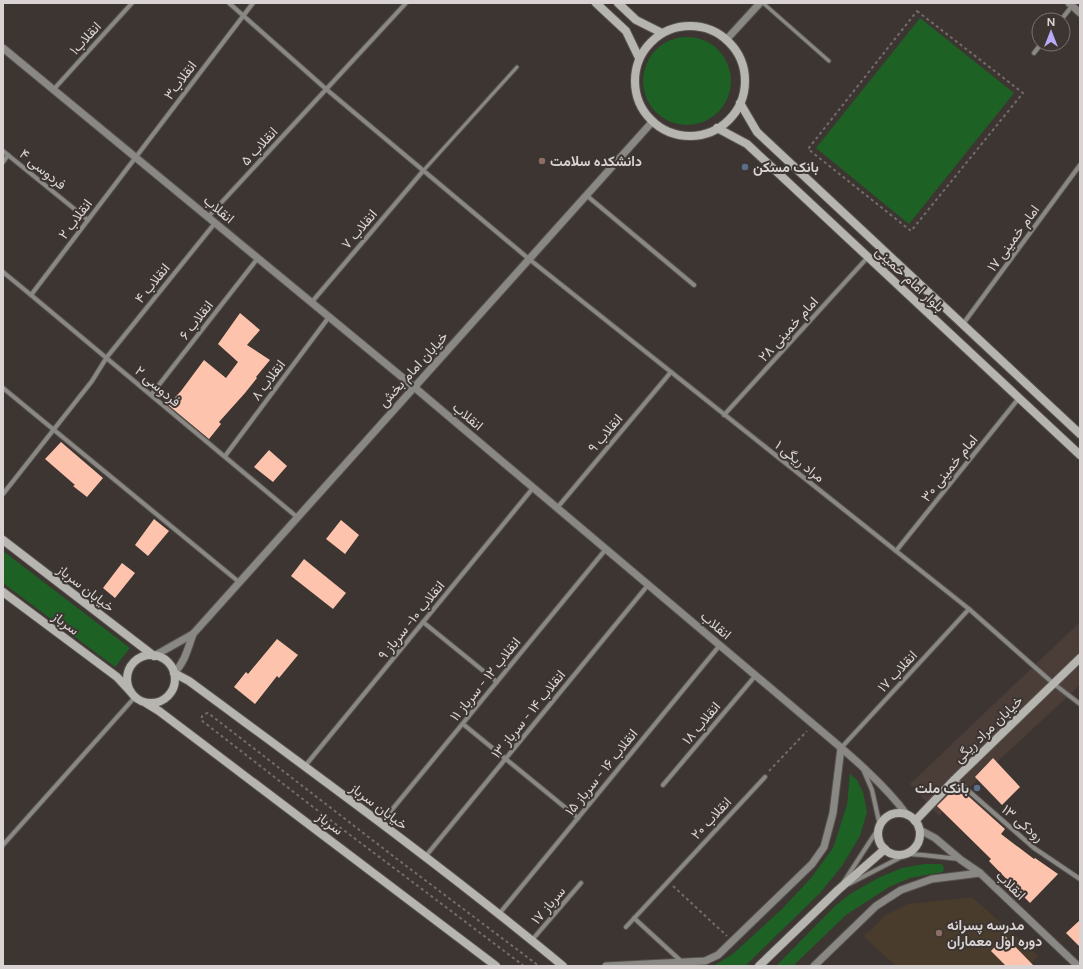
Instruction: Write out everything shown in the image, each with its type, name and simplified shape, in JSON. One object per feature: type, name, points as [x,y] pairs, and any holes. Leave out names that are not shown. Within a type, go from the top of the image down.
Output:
[{"type":"main road","points":[[596,3],[626,31],[639,58]]},
{"type":"main road","points":[[618,3],[636,20],[662,33]]},
{"type":"main road","points":[[695,26],[712,31],[726,40],[737,53],[744,69],[744,86],[740,103],[731,117],[717,128],[701,134],[684,135],[667,131],[653,121],[642,108],[636,92],[635,75],[639,58],[649,44],[662,33],[678,27],[695,26]]},
{"type":"main road","name":"بلوار امام خمینی","points":[[740,103],[757,132],[1080,434]]},
{"type":"main road","name":"بلوار امام خمینی","points":[[717,128],[747,144],[1080,455]]},
{"type":"main road","name":"خیابان سرباز","points":[[3,540],[154,656]]},
{"type":"main road","name":"سرباز","points":[[3,592],[117,677],[132,694]]},
{"type":"main road","points":[[147,656],[162,658],[168,662],[174,673],[175,685],[171,693],[165,699],[158,702],[146,702],[132,694],[127,684],[129,669],[140,658],[147,656]]},
{"type":"main road","name":"خیابان مراد ریگی","points":[[915,821],[955,779],[1080,658]]},
{"type":"main road","name":"خیابان سرباز","points":[[174,673],[189,681],[305,766],[499,914],[562,966]]},
{"type":"main road","name":"سرباز","points":[[146,702],[160,711],[496,966]]},
{"type":"main road","points":[[894,814],[907,815],[915,821],[920,830],[920,836],[916,847],[907,854],[895,855],[885,850],[878,838],[880,826],[883,820],[894,814]]},
{"type":"main road","points":[[759,966],[838,890],[885,850]]},
{"type":"street","name":"انقلاب۱","points":[[54,89],[132,3]]},
{"type":"street","name":"مراد ریگی ۱","points":[[229,3],[326,89],[529,259],[969,609],[1054,684],[1080,704]]},
{"type":"street","name":"انقلاب۳","points":[[136,157],[253,3]]},
{"type":"street","name":"انقلاب ۵","points":[[208,217],[406,3]]},
{"type":"street","points":[[726,40],[760,3]]},
{"type":"street","points":[[1071,4],[1080,13]]},
{"type":"street","name":"انقلاب","points":[[3,48],[414,387],[814,724],[842,748],[896,800],[907,815]]},
{"type":"street","name":"خیابان امام بخش","points":[[193,634],[653,121]]},
{"type":"street","name":"فردوسی ۴","points":[[3,150],[88,220]]},
{"type":"street","points":[[3,162],[8,155]]},
{"type":"street","name":"انقلاب ۲","points":[[31,295],[136,157]]},
{"type":"street","name":"امام خمینی ۱۷","points":[[963,324],[1080,165]]},
{"type":"street","name":"انقلاب ۷","points":[[311,303],[423,170]]},
{"type":"street","points":[[586,195],[694,285]]},
{"type":"street","name":"انقلاب ۴","points":[[3,494],[92,381],[107,357],[215,223]]},
{"type":"street","name":"امام خمینی ۲۸","points":[[724,415],[868,257]]},
{"type":"street","name":"انقلاب ۶","points":[[152,395],[258,258]]},
{"type":"street","name":"فردوسی ۲","points":[[3,272],[298,517]]},
{"type":"street","name":"انقلاب ۸","points":[[225,456],[329,318]]},
{"type":"street","name":"انقلاب ۹","points":[[557,508],[671,372]]},
{"type":"street","points":[[3,388],[239,582]]},
{"type":"street","name":"امام خمینی ۳۰","points":[[896,551],[1019,398]]},
{"type":"street","name":"انقلاب ۱۰- سرباز ۹","points":[[305,766],[533,488]]},
{"type":"street","name":"انقلاب ۱۲ - سرباز ۱۱","points":[[381,824],[606,549]]},
{"type":"street","name":"انقلاب ۱۴ - سرباز ۱۳","points":[[424,857],[648,585]]},
{"type":"street","name":"انقلاب ۱۷","points":[[842,748],[969,609]]},
{"type":"street","points":[[423,622],[497,682]]},
{"type":"street","points":[[154,656],[193,634]]},
{"type":"street","points":[[174,673],[179,668],[184,658],[193,634]]},
{"type":"street","name":"انقلاب ۱۶ - سرباز ۱۵","points":[[499,914],[720,645]]},
{"type":"street","name":"انقلاب ۱۸","points":[[663,785],[756,675]]},
{"type":"street","points":[[3,845],[132,694]]},
{"type":"street","points":[[463,724],[578,818]]},
{"type":"street","points":[[606,966],[705,961],[718,955],[812,864],[824,847],[833,813],[842,748]]},
{"type":"street","points":[[838,890],[880,826],[872,790],[862,767]]},
{"type":"street","name":"انقلاب ۲۰","points":[[626,927],[765,776]]},
{"type":"street","name":"رودکی ۱۳","points":[[955,779],[1034,848],[1080,879]]},
{"type":"street","name":"انقلاب","points":[[920,830],[935,838],[961,860],[980,873],[1078,966]]},
{"type":"street","points":[[838,890],[907,854],[961,860]]},
{"type":"street","points":[[814,966],[876,906],[901,890],[932,879],[980,873]]},
{"type":"street","name":"سرباز ۱۷","points":[[532,941],[581,883]]},
{"type":"street","points":[[634,918],[682,962]]},
{"type":"lane","points":[[763,3],[829,61]]},
{"type":"lane","points":[[423,170],[517,67]]},
{"type":"path","points":[[917,11],[1023,93],[911,231],[808,149],[917,11]]},
{"type":"path","points":[[524,966],[306,803],[201,720],[203,714],[208,713],[396,859],[539,966]]},
{"type":"path","points":[[765,776],[814,724]]},
{"type":"path","points":[[668,882],[733,941]]},
{"type":"shaded area","points":[[1080,622],[1080,685],[939,816],[910,784]]},
{"type":"shaded area","name":"مدرسه پسرانه دوره اول معماران","points":[[972,897],[1038,956],[1028,966],[896,966],[863,936],[870,931],[884,916],[908,904]]},
{"type":"green space","points":[[920,18],[1014,93],[909,224],[816,148]]},
{"type":"green space","points":[[687,37],[704,40],[712,44],[724,56],[728,64],[731,81],[728,98],[724,106],[712,118],[704,122],[687,125],[670,122],[662,118],[650,106],[646,98],[643,81],[646,64],[650,56],[662,44],[670,40]]},
{"type":"green space","points":[[3,551],[130,648],[115,667],[3,583]]},
{"type":"green space","points":[[850,774],[857,780],[863,792],[867,812],[860,836],[842,866],[820,893],[745,966],[713,966],[733,954],[782,909],[811,878],[833,848],[847,805]]},
{"type":"green space","points":[[924,864],[942,864],[944,868],[943,872],[910,878],[889,887],[846,915],[793,966],[776,966],[835,906],[850,894],[880,877],[902,868]]},
{"type":"building","points":[[240,313],[260,330],[247,345],[270,360],[245,393],[219,422],[221,424],[209,439],[168,405],[181,391],[204,360],[226,378],[238,362],[218,344]]},
{"type":"building","points":[[61,442],[103,478],[87,497],[73,486],[75,485],[45,459]]},
{"type":"building","points":[[269,450],[287,466],[273,482],[254,467]]},
{"type":"building","points":[[154,519],[169,531],[148,556],[135,545]]},
{"type":"building","points":[[341,520],[359,535],[345,554],[326,539]]},
{"type":"building","points":[[304,559],[346,593],[333,609],[291,576]]},
{"type":"building","points":[[122,563],[135,573],[115,598],[103,588]]},
{"type":"building","points":[[277,639],[298,655],[279,678],[277,676],[255,704],[234,687],[246,672],[248,674]]},
{"type":"building","points":[[993,758],[1020,787],[1002,805],[975,777]]},
{"type":"building","points":[[957,786],[1005,829],[1001,834],[1034,859],[1035,858],[1058,874],[1030,903],[989,861],[991,859],[937,806]]},
{"type":"building","points":[[1080,920],[1080,947],[1066,933]]},
{"type":"building","points":[[1005,936],[1034,966],[1006,966],[991,951]]},
{"type":"place","name":"دانشکده سلامت","points":[[542,161]]},
{"type":"place","name":"بانک مسکن","points":[[745,167]]},
{"type":"place","name":"بانک ملت","points":[[977,788]]},
{"type":"place","name":"مدرسه پسرانه دوره اول معماران","points":[[939,933]]}]
